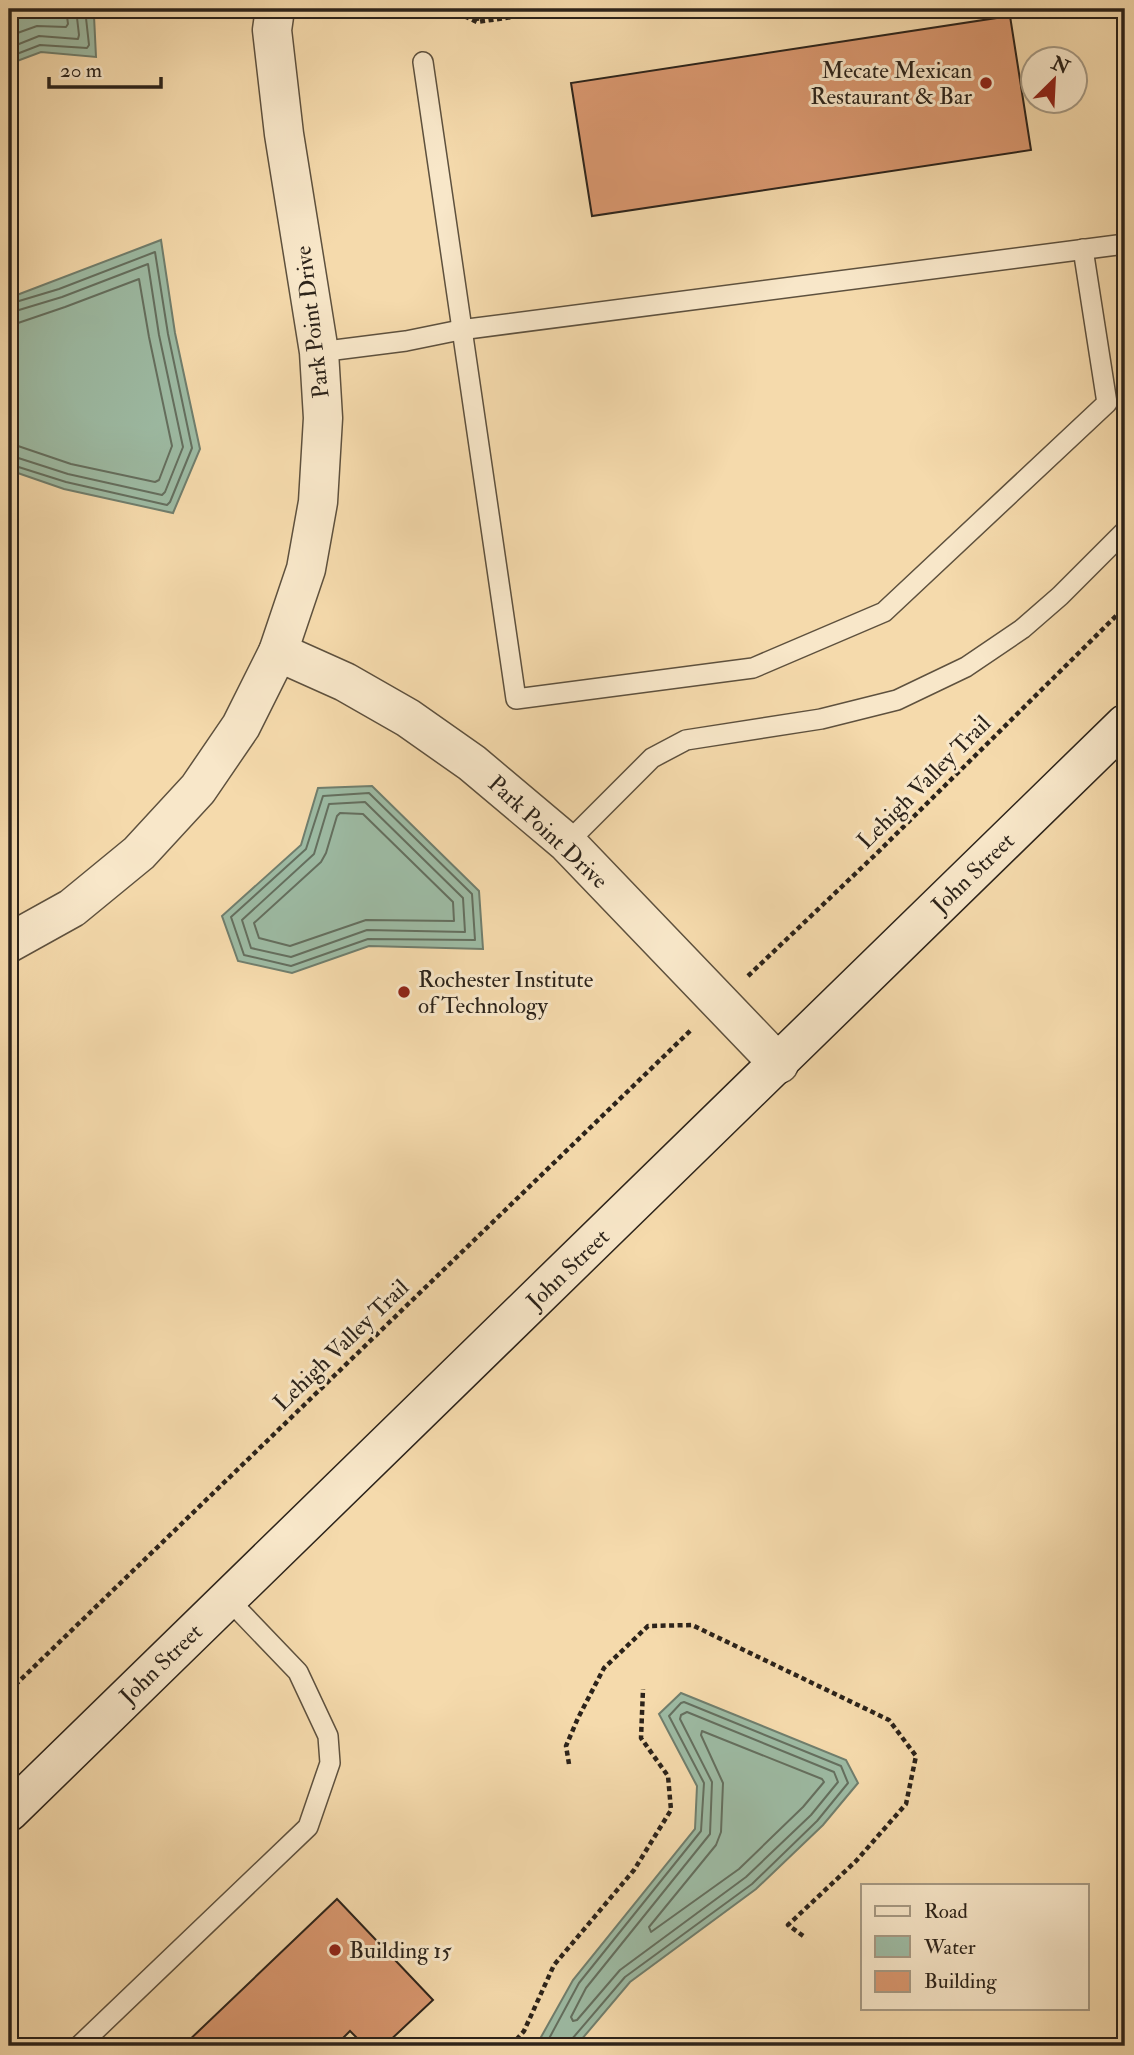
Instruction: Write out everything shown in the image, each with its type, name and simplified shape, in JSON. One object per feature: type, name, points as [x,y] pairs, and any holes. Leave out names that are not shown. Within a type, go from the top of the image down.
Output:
[{"type":"street","name":"Park Point Drive","points":[[9,943],[72,908],[139,853],[190,799],[241,726],[278,652],[306,569],[318,502],[323,418],[319,352],[284,134],[269,16]]},
{"type":"street","name":"Park Point Drive","points":[[278,652],[345,682],[408,718],[472,763],[567,844],[779,1064]]},
{"type":"street","name":"John Street","points":[[9,1812],[1125,724]]},
{"type":"lane","points":[[423,62],[460,330],[516,699],[753,668],[884,612],[1107,403],[1083,249]]},
{"type":"lane","points":[[319,352],[406,341],[460,330],[1125,244]]},
{"type":"lane","points":[[567,844],[652,758],[686,740],[821,719],[897,700],[966,667],[1022,629],[1060,596],[1125,531]]},
{"type":"lane","points":[[79,2046],[308,1827],[330,1763],[328,1736],[298,1672],[228,1599]]},
{"type":"path","points":[[449,9],[477,22],[569,9]]},
{"type":"path","points":[[476,9],[477,22]]},
{"type":"path","name":"Lehigh Valley Trail","points":[[744,979],[875,855],[1125,607]]},
{"type":"path","name":"Lehigh Valley Trail","points":[[9,1692],[698,1023]]},
{"type":"path","points":[[569,1764],[566,1746],[604,1668],[648,1626],[692,1625],[889,1720],[916,1756],[906,1804],[856,1861],[788,1926],[806,1937]]},
{"type":"path","points":[[511,2046],[524,2031],[554,1965],[634,1870],[671,1810],[668,1776],[641,1738],[643,1689]]},
{"type":"water","points":[[9,9],[91,9],[94,16],[96,57],[41,52],[9,64]]},
{"type":"water","points":[[161,240],[175,333],[200,449],[173,513],[64,489],[9,470],[9,298]]},
{"type":"water","points":[[372,786],[479,891],[483,949],[369,946],[292,973],[238,961],[222,916],[301,845],[318,788]]},
{"type":"water","points":[[681,1693],[846,1760],[858,1783],[823,1825],[756,1889],[630,1982],[576,2046],[536,2046],[573,1980],[695,1829],[697,1786],[659,1714]]},
{"type":"building","points":[[1010,16],[1018,67],[1018,116],[1026,116],[1031,150],[592,216],[571,83]]},
{"type":"building","name":"Building 15","points":[[337,1899],[433,2000],[384,2046],[365,2046],[350,2031],[335,2046],[183,2046]]},
{"type":"place","name":"Mecate Mexican Restaurant & Bar","points":[[986,83]]},
{"type":"place","name":"Rochester Institute of Technology","points":[[404,992]]},
{"type":"place","name":"Building 15","points":[[335,1950]]}]
